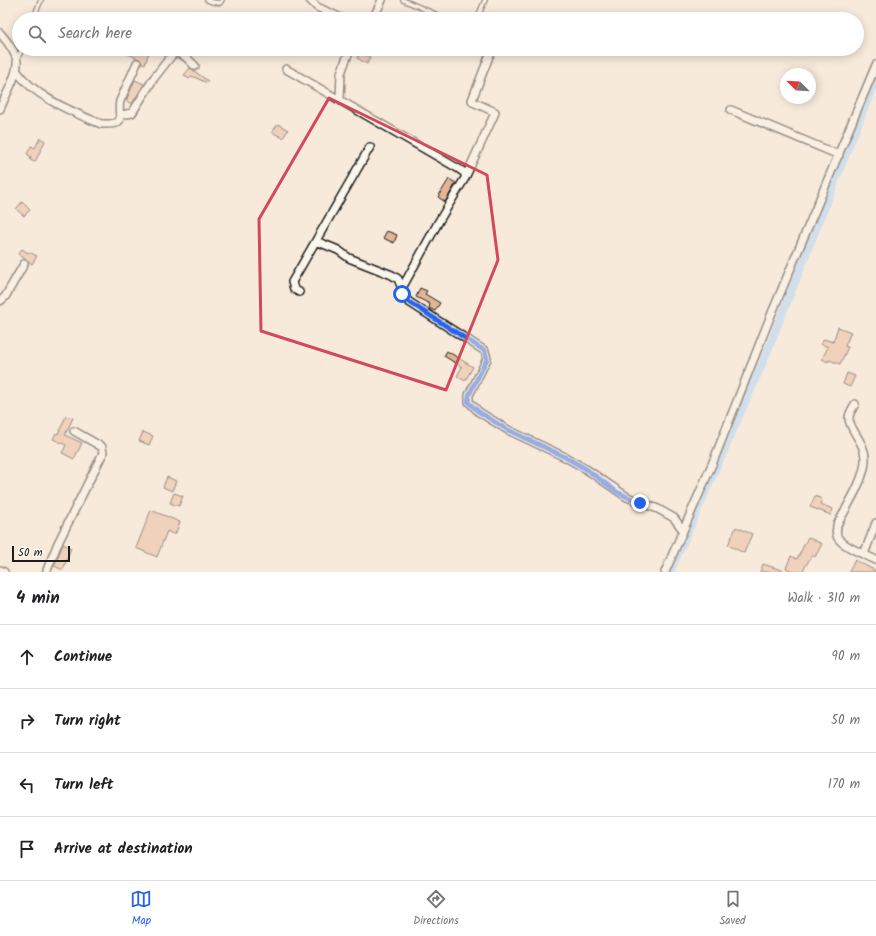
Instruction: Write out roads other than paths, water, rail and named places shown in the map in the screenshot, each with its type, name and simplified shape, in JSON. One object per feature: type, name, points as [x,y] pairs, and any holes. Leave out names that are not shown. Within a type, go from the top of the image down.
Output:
[{"type":"street","points":[[310,0],[317,7],[328,12]]},
{"type":"street","points":[[376,12],[382,0]]},
{"type":"street","points":[[0,33],[7,41],[12,51]]},
{"type":"street","points":[[0,109],[16,70],[17,61],[14,56]]},
{"type":"street","points":[[121,115],[132,113],[154,78],[172,56]]},
{"type":"street","points":[[184,56],[195,66]]},
{"type":"street","points":[[340,100],[341,73],[347,56]]},
{"type":"street","points":[[402,288],[439,221],[466,178],[495,114],[493,111],[472,101],[489,56]]},
{"type":"street","points":[[16,70],[22,79],[34,90],[101,124],[115,124],[119,121],[121,115],[119,105],[120,101],[137,63]]},
{"type":"street","points":[[665,572],[713,462],[769,320],[876,65]]},
{"type":"street","points":[[286,69],[459,168],[465,173],[466,178]]},
{"type":"street","points":[[731,110],[839,155]]},
{"type":"street","points":[[300,292],[294,289],[292,282],[370,147]]},
{"type":"street","points":[[316,241],[338,250],[349,258],[392,275],[398,279],[402,288],[402,294],[409,302],[485,351],[487,359],[469,395],[468,402],[473,407],[508,430],[565,457],[586,469],[627,497],[658,509],[674,518],[683,530]]},
{"type":"street","points":[[0,301],[5,297],[24,264]]},
{"type":"street","points":[[855,404],[849,416],[850,424],[862,445],[865,458],[865,468],[837,525],[836,533],[838,538],[843,542],[876,560]]},
{"type":"street","points":[[47,572],[58,543],[103,453],[102,447],[74,431]]},
{"type":"street","points":[[864,554],[876,523]]},
{"type":"street","points":[[0,570],[4,572]]},
{"type":"lane","points":[[36,12],[41,0]]},
{"type":"lane","points":[[207,0],[217,3],[220,3],[222,0]]},
{"type":"lane","points":[[403,0],[431,12]]},
{"type":"lane","points":[[480,12],[485,0]]},
{"type":"lane","points":[[17,61],[19,56]]},
{"type":"waterway","points":[[670,572],[763,362],[875,81],[876,84]]}]
